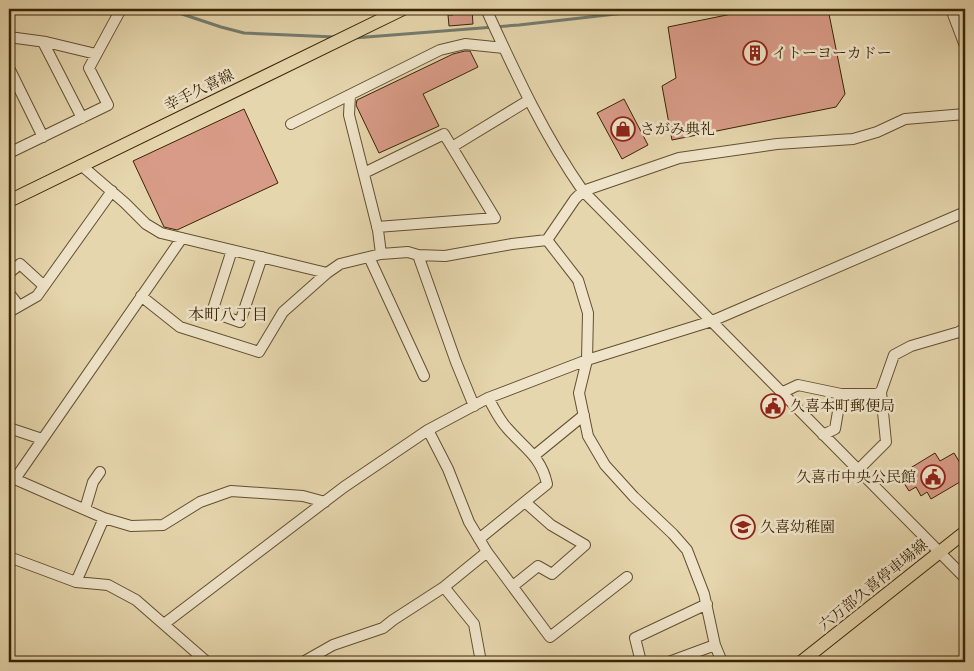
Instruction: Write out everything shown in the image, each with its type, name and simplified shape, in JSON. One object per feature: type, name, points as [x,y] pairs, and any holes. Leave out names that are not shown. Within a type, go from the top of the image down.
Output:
[{"type":"main road","name":"幸手久喜線","points":[[9,201],[403,9]]},
{"type":"main road","name":"六万部久喜停車場線","points":[[801,662],[965,532]]},
{"type":"street","points":[[9,153],[108,105],[89,68],[121,9]]},
{"type":"street","points":[[486,9],[552,144],[583,191],[965,578]]},
{"type":"street","points":[[951,9],[965,46]]},
{"type":"street","points":[[9,37],[44,42],[96,54]]},
{"type":"street","points":[[44,42],[82,118]]},
{"type":"street","points":[[291,124],[440,50],[465,44],[504,48]]},
{"type":"street","points":[[9,68],[43,137]]},
{"type":"street","points":[[350,95],[349,116],[377,227],[381,254]]},
{"type":"street","points":[[452,147],[529,100]]},
{"type":"street","points":[[141,296],[180,327],[259,352],[283,312],[340,264],[381,254],[408,252],[418,255],[445,256],[547,240],[575,199],[583,191],[679,158],[777,144],[853,139],[868,136],[905,118],[965,114]]},
{"type":"street","points":[[364,173],[444,134],[495,218],[377,227]]},
{"type":"street","points":[[81,166],[125,202],[146,224],[161,233],[327,273]]},
{"type":"street","points":[[9,312],[37,296],[112,192]]},
{"type":"street","points":[[164,624],[325,502],[428,430],[488,398],[586,360],[712,321],[965,212]]},
{"type":"street","points":[[182,238],[42,439],[12,478],[104,518],[131,526],[163,525],[200,502],[231,491],[303,496],[325,502]]},
{"type":"street","points":[[547,240],[578,280],[588,313],[586,360],[580,393],[588,436],[605,466],[687,550],[707,604],[715,645],[722,662]]},
{"type":"street","points":[[232,250],[212,312],[240,322],[262,257]]},
{"type":"street","points":[[418,255],[456,362],[474,406]]},
{"type":"street","points":[[368,257],[424,376]]},
{"type":"street","points":[[9,273],[20,264],[44,286]]},
{"type":"street","points":[[9,293],[19,306]]},
{"type":"street","points":[[858,470],[886,442],[881,392],[894,355],[911,346],[959,332],[965,328]]},
{"type":"street","points":[[782,393],[798,385],[841,394],[876,394],[881,392]]},
{"type":"street","points":[[823,436],[835,429],[841,394]]},
{"type":"street","points":[[479,539],[547,484],[546,477],[535,455],[506,427],[488,398]]},
{"type":"street","points":[[535,455],[584,415]]},
{"type":"street","points":[[9,428],[42,439]]},
{"type":"street","points":[[428,430],[448,469],[469,522],[479,539],[550,637],[627,577]]},
{"type":"street","points":[[85,509],[93,482],[100,472]]},
{"type":"street","points":[[513,586],[538,566],[552,574],[585,545],[551,525],[525,502]]},
{"type":"street","points":[[76,582],[104,518]]},
{"type":"street","points":[[303,662],[333,645],[383,628],[444,587],[487,552]]},
{"type":"street","points":[[9,557],[76,582],[108,585],[136,600],[207,662]]},
{"type":"street","points":[[444,587],[474,624],[481,662]]},
{"type":"street","points":[[641,662],[635,638],[707,604]]},
{"type":"street","points":[[669,662],[715,645]]},
{"type":"building","name":"イトーヨーカドー","points":[[756,9],[828,9],[845,94],[836,107],[672,140],[662,86],[676,78],[668,27]]},
{"type":"building","points":[[472,10],[473,24],[449,26],[448,15],[453,15],[453,12]]},
{"type":"building","points":[[470,51],[478,67],[423,94],[439,126],[379,153],[356,105],[357,100],[453,54]]},
{"type":"building","name":"さがみ典礼","points":[[624,99],[648,145],[622,159],[597,113]]},
{"type":"building","points":[[244,109],[278,183],[177,230],[164,227],[133,161]]},
{"type":"building","name":"久喜市中央公民館","points":[[935,453],[940,461],[954,453],[965,471],[965,479],[931,499],[927,492],[921,496],[916,487],[909,491],[899,475]]},
{"type":"waterway","points":[[167,9],[244,33],[335,37]]},
{"type":"waterway","points":[[354,38],[519,25],[660,9]]},
{"type":"place","name":"イトーヨーカドー","points":[[755,53]]},
{"type":"place","name":"さがみ典礼","points":[[623,129]]},
{"type":"place","name":"久喜本町郵便局","points":[[773,406]]},
{"type":"place","name":"久喜市中央公民館","points":[[933,477]]},
{"type":"place","name":"久喜幼稚園","points":[[743,527]]},
{"type":"district","name":"本町八丁目","points":[[228,314]]}]
